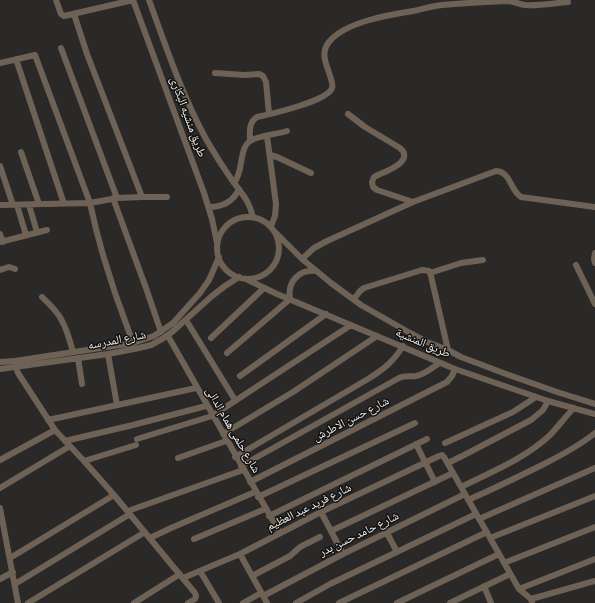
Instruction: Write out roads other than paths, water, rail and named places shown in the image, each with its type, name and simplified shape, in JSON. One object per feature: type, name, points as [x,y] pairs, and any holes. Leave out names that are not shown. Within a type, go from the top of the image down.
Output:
[{"type":"street","points":[[56,0],[61,14],[64,16],[133,0]]},
{"type":"street","name":"طريق منشيه البكارى","points":[[133,0],[209,206],[217,243]]},
{"type":"street","name":"طريق منشيه البكارى","points":[[149,0],[192,110],[213,150],[250,205],[253,217]]},
{"type":"street","points":[[250,141],[250,128],[252,121],[257,117],[303,104],[330,92],[332,84],[325,62],[324,52],[328,43],[335,35],[345,29],[362,22],[384,16],[441,5],[506,1],[546,4],[568,2]]},
{"type":"street","points":[[74,14],[87,54],[142,197]]},
{"type":"street","points":[[60,48],[115,198],[161,332]]},
{"type":"street","points":[[0,63],[35,55],[90,203],[103,255],[133,343]]},
{"type":"street","points":[[16,59],[64,204]]},
{"type":"street","points":[[215,73],[245,75],[259,74],[264,76],[270,114]]},
{"type":"street","points":[[348,114],[365,127],[400,148],[404,152],[402,162],[374,177],[372,182],[373,187],[377,190],[412,202]]},
{"type":"street","points":[[234,183],[238,179],[240,173],[244,149],[250,141],[288,131]]},
{"type":"street","points":[[267,136],[276,204],[275,216],[271,226]]},
{"type":"street","points":[[21,152],[39,204]]},
{"type":"street","points":[[270,155],[277,156],[311,173]]},
{"type":"street","points":[[0,166],[26,235]]},
{"type":"street","points":[[302,259],[314,248],[327,241],[412,202],[499,171],[506,175],[516,193],[521,197],[595,207]]},
{"type":"street","points":[[209,206],[214,207],[225,204],[234,198],[239,189]]},
{"type":"street","points":[[0,205],[90,203],[115,198],[167,197]]},
{"type":"street","points":[[30,204],[37,232]]},
{"type":"street","points":[[253,217],[260,219],[271,226],[276,232],[280,245],[280,252],[271,270],[260,277],[246,279],[239,278],[226,270],[219,257],[217,243],[222,230],[227,225],[239,218],[253,217]]},
{"type":"street","points":[[0,234],[1,242],[47,230]]},
{"type":"street","name":"طريق المنشية","points":[[276,232],[316,271],[354,300],[399,327],[427,342],[461,357],[557,392],[595,404]]},
{"type":"street","points":[[595,253],[595,263]]},
{"type":"street","name":"شارع المدرسه","points":[[0,369],[15,364],[73,352],[133,343],[147,339],[161,332],[179,318],[200,293],[211,276],[219,257]]},
{"type":"street","points":[[354,300],[364,288],[422,270],[429,271],[430,273],[461,263],[483,260]]},
{"type":"street","points":[[576,265],[595,304]]},
{"type":"street","points":[[0,270],[9,267],[15,269]]},
{"type":"street","points":[[227,353],[290,299],[289,291],[291,283],[296,276],[308,271],[316,271]]},
{"type":"street","points":[[430,273],[448,350]]},
{"type":"street","name":"شارع المدرسه","points":[[0,362],[15,364],[78,358],[145,347],[168,336],[212,296],[239,278]]},
{"type":"street","name":"طريق المنشية","points":[[246,279],[455,369],[548,401],[595,414]]},
{"type":"street","points":[[212,338],[264,288]]},
{"type":"street","points":[[42,296],[57,312],[61,319],[68,334],[73,352]]},
{"type":"street","points":[[240,376],[326,314]]},
{"type":"street","points":[[186,320],[235,400]]},
{"type":"street","points":[[84,461],[212,416],[352,325]]},
{"type":"street","name":"شارع حلمى همام الدالى","points":[[168,336],[206,406],[280,534]]},
{"type":"street","points":[[223,434],[293,392],[377,336]]},
{"type":"street","points":[[235,457],[385,368],[395,358],[403,346]]},
{"type":"street","points":[[108,354],[117,405]]},
{"type":"street","points":[[78,358],[82,384]]},
{"type":"street","points":[[15,584],[129,513],[242,468],[399,378],[420,375],[440,363]]},
{"type":"street","points":[[15,364],[18,373],[55,430],[114,495],[195,593],[195,599],[188,603]]},
{"type":"street","name":"شارع حسن الاطرش","points":[[250,482],[447,382],[455,369]]},
{"type":"street","points":[[48,420],[196,388]]},
{"type":"street","points":[[445,443],[513,412],[536,397]]},
{"type":"street","points":[[548,401],[543,410],[530,420],[448,463],[519,589],[531,601],[595,581]]},
{"type":"street","points":[[65,441],[206,406]]},
{"type":"street","points":[[461,487],[514,460],[538,445],[574,408]]},
{"type":"street","points":[[150,538],[171,528],[257,494],[415,423]]},
{"type":"street","points":[[0,460],[55,430]]},
{"type":"street","name":"شارع حامد حسن بدر","points":[[243,603],[387,533],[467,497],[515,479],[551,461],[588,439],[595,433]]},
{"type":"street","points":[[269,516],[427,439]]},
{"type":"street","points":[[178,458],[226,441]]},
{"type":"street","points":[[416,444],[435,482]]},
{"type":"street","points":[[0,488],[70,446]]},
{"type":"street","name":"شارع فريد عبد العظيم","points":[[134,603],[182,576],[200,571],[240,554],[321,512],[425,462],[442,455],[448,463]]},
{"type":"street","points":[[296,603],[330,584],[397,552],[478,516],[595,468]]},
{"type":"street","points":[[331,532],[453,473]]},
{"type":"street","points":[[10,558],[114,495]]},
{"type":"street","points":[[339,603],[488,535],[595,496]]},
{"type":"street","points":[[0,508],[2,531],[10,558],[18,601],[12,603]]},
{"type":"street","points":[[194,539],[265,509]]},
{"type":"street","points":[[321,512],[343,554]]},
{"type":"street","points":[[504,563],[595,527]]},
{"type":"street","points":[[28,603],[145,532]]},
{"type":"street","points":[[387,533],[397,552]]},
{"type":"street","points":[[252,576],[290,556],[300,547],[320,537]]},
{"type":"street","points":[[240,554],[267,603]]},
{"type":"street","points":[[397,603],[499,554]]},
{"type":"street","points":[[519,589],[595,559]]},
{"type":"street","points":[[200,571],[219,603]]},
{"type":"street","points":[[0,579],[13,572]]},
{"type":"street","points":[[450,603],[510,574]]},
{"type":"street","points":[[484,586],[491,603]]}]
